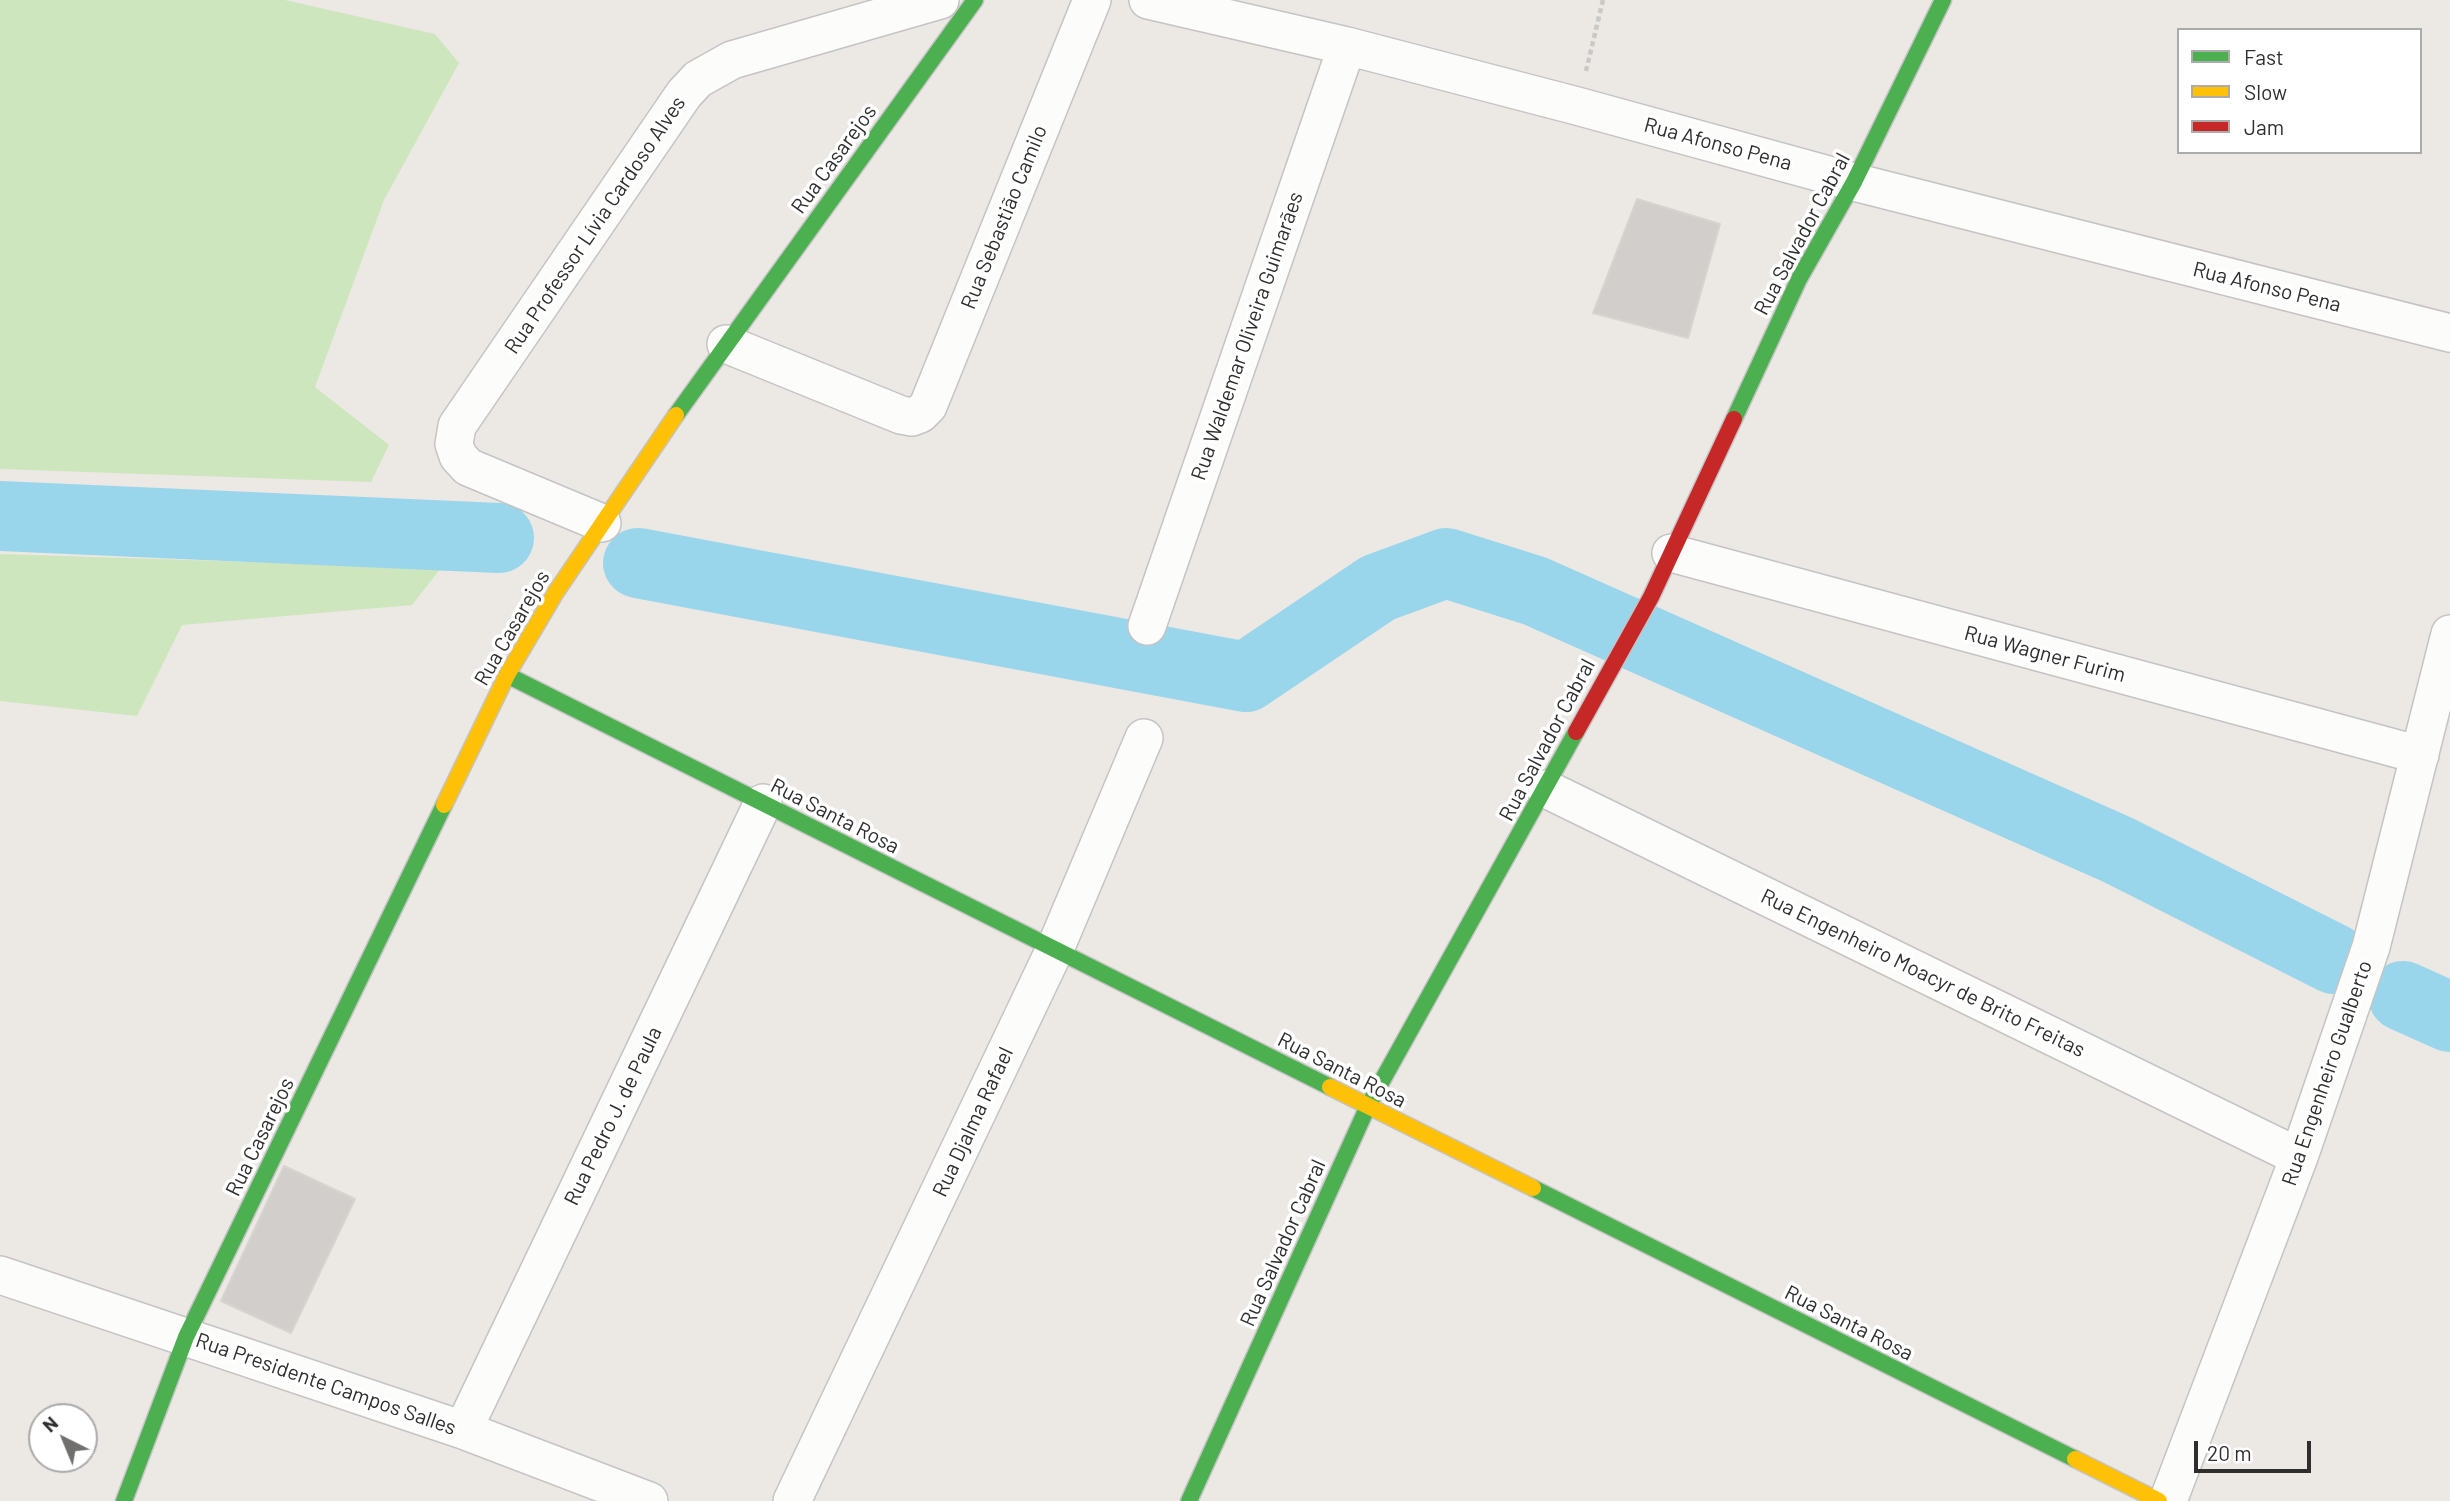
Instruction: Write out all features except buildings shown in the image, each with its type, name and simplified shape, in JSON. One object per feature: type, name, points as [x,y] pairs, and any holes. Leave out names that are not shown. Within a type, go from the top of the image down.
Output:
[{"type":"street","name":"Rua Professor Lívia Cardoso Alves","points":[[602,523],[468,467],[458,456],[454,444],[457,426],[676,106],[698,79],[732,60],[940,0]]},
{"type":"street","name":"Rua Casarejos","points":[[124,1501],[186,1337],[507,676],[556,592],[602,523],[726,344],[975,0]]},
{"type":"street","name":"Rua Sebastião Camilo","points":[[726,344],[901,415],[912,417],[920,414],[928,406],[1092,0]]},
{"type":"street","name":"Rua Afonso Pena","points":[[1149,0],[1347,46],[1854,182],[2450,333]]},
{"type":"street","name":"Rua Salvador Cabral","points":[[1189,1501],[1368,1106],[1651,597],[1799,279],[1854,182],[1944,0]]},
{"type":"street","name":"Rua Waldemar Oliveira Guimarães","points":[[1147,626],[1347,46]]},
{"type":"street","name":"Rua Wagner Furim","points":[[1671,553],[2420,755]]},
{"type":"street","name":"Rua Engenheiro Gualberto","points":[[2168,1501],[2300,1157],[2371,947],[2450,634]]},
{"type":"street","name":"Rua Santa Rosa","points":[[507,676],[2159,1501]]},
{"type":"street","name":"Rua Djalma Rafael","points":[[792,1501],[1055,950],[1144,738]]},
{"type":"street","name":"Rua Engenheiro Moacyr de Brito Freitas","points":[[1546,789],[2300,1157]]},
{"type":"street","name":"Rua Pedro J. de Paula","points":[[463,1430],[763,803]]},
{"type":"street","name":"Rua Presidente Campos Salles","points":[[0,1275],[463,1430],[613,1494],[649,1501]]},
{"type":"path","points":[[1577,106],[1603,0]]},
{"type":"green space","points":[[0,0],[285,0],[435,34],[459,63],[384,200],[315,387],[389,445],[371,482],[0,469]]},
{"type":"green space","points":[[0,554],[441,568],[412,605],[182,625],[137,716],[0,701]]},
{"type":"waterway","points":[[0,516],[499,538]]},
{"type":"waterway","points":[[638,563],[1246,677],[1378,588],[1446,563],[1535,591],[2118,850],[2334,959]]},
{"type":"waterway","points":[[2403,996],[2450,1017]]},
{"type":"traffic: fast","points":[[676,415],[975,0]]},
{"type":"traffic: fast","points":[[1734,419],[1799,279],[1854,182],[1943,0]]},
{"type":"traffic: fast","points":[[507,675],[1330,1087]]},
{"type":"traffic: fast","points":[[1189,1501],[1368,1106],[1576,732]]},
{"type":"traffic: fast","points":[[124,1501],[186,1337],[444,805]]},
{"type":"traffic: fast","points":[[1533,1188],[2075,1459]]},
{"type":"traffic: slow","points":[[444,805],[507,675],[556,592],[676,415]]},
{"type":"traffic: slow","points":[[1330,1087],[1533,1188]]},
{"type":"traffic: slow","points":[[2075,1459],[2159,1501]]},
{"type":"traffic: jam","points":[[1576,732],[1651,597],[1734,419]]}]
